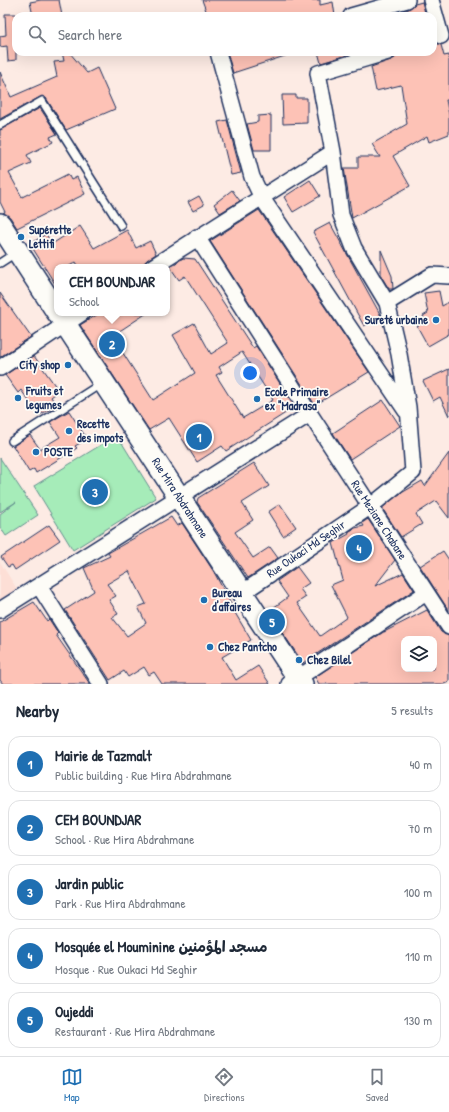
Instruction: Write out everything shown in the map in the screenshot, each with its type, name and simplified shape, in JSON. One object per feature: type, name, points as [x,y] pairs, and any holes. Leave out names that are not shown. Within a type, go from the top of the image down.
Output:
[{"type":"main road","name":"Rue Mira Abdrahmane","points":[[0,224],[54,307]]},
{"type":"main road","name":"Rue Mira Abdrahmane","points":[[60,316],[242,593],[297,682]]},
{"type":"street","points":[[365,12],[407,0]]},
{"type":"street","points":[[431,0],[434,12]]},
{"type":"street","points":[[437,22],[441,36]]},
{"type":"street","points":[[219,56],[252,177],[262,198],[409,415]]},
{"type":"street","points":[[374,56],[318,72],[333,152],[341,215],[354,248],[386,303],[399,354],[409,415]]},
{"type":"street","points":[[156,264],[333,152]]},
{"type":"street","name":"Rue Meziane Chabane","points":[[197,237],[449,627]]},
{"type":"street","points":[[386,303],[432,275],[449,276]]},
{"type":"street","points":[[0,368],[60,316]]},
{"type":"street","points":[[0,610],[180,498],[310,414]]},
{"type":"street","name":"Rue Oukaci Md Seghir","points":[[242,593],[371,506],[414,472],[409,415]]},
{"type":"street","points":[[39,586],[101,684]]},
{"type":"street","points":[[297,682],[426,593]]},
{"type":"lane","points":[[0,125],[42,100],[121,226]]},
{"type":"lane","points":[[0,263],[18,251]]},
{"type":"lane","points":[[12,441],[104,382]]},
{"type":"shaded area","points":[[0,562],[17,589],[0,600]]},
{"type":"green space","points":[[117,435],[156,498],[73,550],[34,486]]},
{"type":"green space","points":[[0,458],[38,515],[6,536],[0,527],[0,514],[16,502],[0,512]]},
{"type":"building","points":[[41,0],[59,0],[61,12],[32,12],[30,2]]},
{"type":"building","points":[[202,0],[320,0],[320,5],[333,2],[334,12],[206,12]]},
{"type":"building","points":[[422,2],[425,12],[398,12],[409,9],[415,4]]},
{"type":"building","points":[[5,14],[12,14],[12,56],[16,56],[16,60],[8,61],[7,46],[0,47],[0,36],[6,35]]},
{"type":"building","points":[[437,42],[441,45],[444,56],[449,55],[449,100],[446,100],[449,115],[449,134],[429,142],[427,136],[393,156],[410,186],[352,218],[344,168],[358,168],[358,157],[380,157],[372,144],[407,124],[401,85],[376,91],[371,67],[395,58],[396,56],[437,56]]},
{"type":"building","points":[[63,56],[72,56],[87,73],[97,68],[115,109],[66,130],[46,98],[42,96],[0,119],[0,72],[11,97],[57,77],[54,62],[64,61]]},
{"type":"building","points":[[228,56],[285,56],[233,73]]},
{"type":"building","points":[[319,56],[344,56],[321,63]]},
{"type":"building","points":[[282,95],[296,95],[296,98],[307,98],[307,123],[283,124]]},
{"type":"building","points":[[40,108],[57,134],[50,137],[53,142],[27,155],[31,163],[9,173],[22,197],[68,174],[71,180],[77,177],[85,194],[17,228],[10,217],[3,213],[5,212],[0,202],[0,130]]},
{"type":"building","points":[[271,115],[271,150],[254,150],[247,124],[258,122],[258,116]]},
{"type":"building","points":[[227,120],[241,173],[231,175],[218,122]]},
{"type":"building","points":[[310,180],[320,196],[293,212],[284,197]]},
{"type":"building","points":[[232,190],[240,201],[220,213],[214,204]]},
{"type":"building","points":[[199,196],[204,205],[193,211],[188,202]]},
{"type":"building","points":[[259,210],[369,372],[315,405],[210,241]]},
{"type":"building","points":[[330,223],[381,317],[364,326],[313,232]]},
{"type":"building","points":[[80,226],[94,248],[127,230],[136,248],[150,241],[156,254],[147,260],[145,264],[77,264],[76,262],[73,264],[54,264],[54,282],[30,244],[46,234],[52,244]]},
{"type":"building","points":[[381,250],[392,276],[393,289],[389,289],[381,276]]},
{"type":"building","points":[[183,258],[195,259],[253,348],[256,346],[295,407],[226,451],[222,446],[197,462],[169,418],[149,430],[80,325],[95,316],[142,316],[112,336],[153,400],[195,373],[173,335],[194,323],[211,354],[228,343],[185,276],[179,280],[170,267]],"holes":[[[242,352],[273,400],[243,418],[216,375],[222,372],[219,367]]]},
{"type":"building","points":[[439,291],[442,306],[449,302],[449,334],[428,346],[417,326],[425,321],[423,316],[428,313],[424,293]]},
{"type":"building","points":[[0,293],[31,337],[0,357]]},
{"type":"building","points":[[34,356],[59,391],[51,397],[57,406],[39,415],[21,390],[18,393],[5,375]]},
{"type":"building","points":[[449,369],[449,416],[440,397],[433,401],[423,381]]},
{"type":"building","points":[[383,400],[400,426],[350,459],[333,433]]},
{"type":"building","points":[[69,411],[87,439],[75,446],[77,448],[36,473],[34,469],[29,472],[13,446],[30,435],[40,449],[60,437],[50,422]]},
{"type":"building","points":[[449,453],[449,518],[436,501],[416,514],[422,524],[401,537],[382,508],[398,495],[422,481],[425,486]]},
{"type":"building","points":[[254,463],[269,486],[242,503],[253,520],[235,532],[253,558],[270,547],[278,558],[248,578],[197,502],[198,498]]},
{"type":"building","points":[[280,504],[296,527],[283,536],[268,512]]},
{"type":"building","points":[[171,517],[177,526],[182,523],[214,572],[231,606],[251,640],[222,657],[236,680],[258,666],[270,684],[162,684],[154,672],[149,675],[144,667],[128,677],[124,671],[110,680],[65,610],[94,591],[84,568],[110,556],[108,553]],"holes":[[[129,571],[146,604],[138,607],[146,623],[127,636],[112,617],[118,614],[109,600],[116,596],[107,584]]]},
{"type":"building","points":[[368,519],[395,560],[375,586],[403,573],[414,590],[303,663],[274,620],[279,616],[273,608],[288,597],[277,581],[297,567],[309,583],[300,589],[306,597],[297,603],[320,636],[347,617],[331,585],[343,580],[333,543],[349,534],[348,532],[355,528],[364,526],[362,523]]},
{"type":"building","points":[[49,525],[60,540],[15,570],[12,565],[8,567],[1,557]]},
{"type":"building","points":[[443,551],[449,560],[449,611],[420,566]]},
{"type":"building","points":[[34,602],[47,621],[49,619],[58,633],[56,635],[90,684],[3,684],[0,680],[0,622]]},
{"type":"building","points":[[427,610],[441,632],[449,636],[449,682],[444,684],[319,684],[315,677],[385,631],[384,632]]},
{"type":"place","name":"Supérette Lettifi","points":[[21,237]]},
{"type":"place","name":"Sureté urbaine","points":[[436,320]]},
{"type":"place","name":"CEM BOUNDJAR","points":[[112,344]]},
{"type":"place","name":"City shop","points":[[68,365]]},
{"type":"place","name":"Fruits et legumes","points":[[18,398]]},
{"type":"place","name":"Ecole Primaire ex \"Madrasa\"","points":[[257,399]]},
{"type":"place","name":"Recette des impots","points":[[69,431]]},
{"type":"place","name":"Mairie de Tazmalt","points":[[199,437]]},
{"type":"place","name":"POSTE","points":[[36,452]]},
{"type":"place","name":"Jardin public","points":[[95,492]]},
{"type":"place","name":"Mosquée el Mouminine مسجد المؤمنين","points":[[359,548]]},
{"type":"place","name":"Bureau d'affaires","points":[[204,600]]},
{"type":"place","name":"Oujeddi","points":[[272,622]]},
{"type":"place","name":"Chez Pantcho","points":[[210,647]]},
{"type":"place","name":"Chez Bilel","points":[[299,660]]}]
